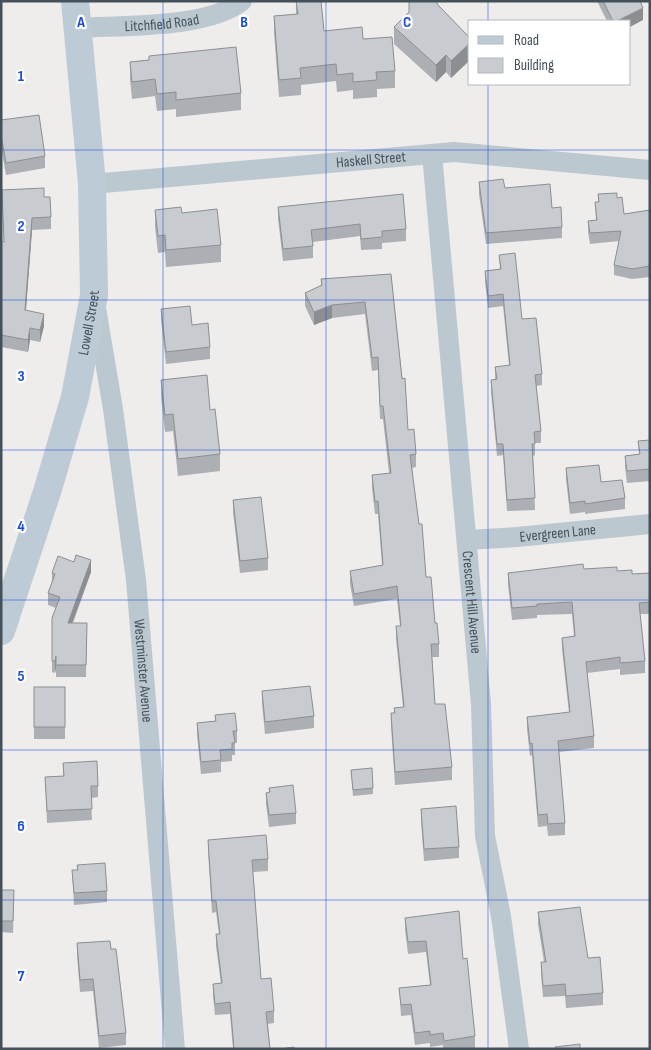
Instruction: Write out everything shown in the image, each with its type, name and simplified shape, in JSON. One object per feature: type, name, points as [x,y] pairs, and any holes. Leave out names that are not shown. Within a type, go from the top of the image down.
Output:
[{"type":"main road","name":"Lowell Street","points":[[1,631],[47,492],[75,397],[94,296],[92,184],[75,1]]},
{"type":"street","name":"Litchfield Road","points":[[77,28],[193,21],[223,12],[242,1]]},
{"type":"street","name":"Haskell Street","points":[[92,184],[432,154],[479,154],[650,170]]},
{"type":"street","name":"Crescent Hill Avenue","points":[[432,154],[482,704],[485,836],[501,916],[519,1049]]},
{"type":"street","name":"Westminster Avenue","points":[[94,296],[113,409],[136,580],[176,1049]]},
{"type":"street","name":"Evergreen Lane","points":[[467,540],[650,524]]},
{"type":"building","points":[[296,1],[321,1],[324,31],[362,27],[363,39],[392,37],[395,71],[376,72],[377,80],[353,82],[353,73],[337,75],[336,64],[300,68],[301,78],[279,80],[274,16],[298,14]]},
{"type":"building","points":[[409,1],[437,1],[437,4],[468,36],[468,45],[451,61],[446,55],[436,65],[394,27],[409,12]]},
{"type":"building","points":[[603,1],[640,1],[643,8],[619,20],[612,20]]},
{"type":"building","points":[[236,47],[241,93],[176,100],[176,92],[157,94],[155,79],[132,82],[130,62],[149,60],[149,56]]},
{"type":"building","points":[[39,115],[45,156],[6,163],[1,135],[1,120]]},
{"type":"building","points":[[503,179],[505,188],[550,184],[552,208],[561,207],[562,227],[486,233],[479,182]]},
{"type":"building","points":[[44,188],[44,197],[50,197],[51,217],[32,218],[25,310],[44,314],[40,330],[30,328],[28,340],[1,335],[1,241],[4,242],[2,190]]},
{"type":"building","points":[[617,193],[617,198],[622,197],[624,214],[650,210],[650,266],[632,269],[614,265],[621,231],[590,233],[588,221],[597,220],[595,202],[599,202],[598,194]]},
{"type":"building","points":[[403,194],[406,229],[382,231],[382,237],[361,239],[360,224],[311,230],[313,246],[283,249],[278,207]]},
{"type":"building","points":[[181,207],[182,213],[217,209],[221,245],[166,250],[165,235],[158,236],[155,210]]},
{"type":"building","points":[[515,253],[522,319],[536,318],[542,374],[535,375],[541,431],[534,432],[535,444],[532,444],[535,498],[507,500],[503,444],[497,444],[491,380],[497,379],[495,367],[510,365],[503,294],[488,296],[485,271],[501,269],[499,255]]},
{"type":"building","points":[[391,274],[402,379],[405,378],[408,430],[414,429],[416,454],[410,455],[419,524],[422,524],[426,577],[431,577],[435,623],[437,623],[439,644],[431,644],[435,704],[445,704],[452,767],[395,772],[391,713],[395,713],[394,708],[404,707],[396,626],[401,626],[397,586],[354,594],[350,571],[383,565],[378,501],[375,502],[372,475],[391,473],[383,406],[380,406],[378,357],[372,358],[365,302],[332,305],[314,312],[305,293],[322,285],[321,279]]},
{"type":"building","points":[[190,306],[192,325],[208,323],[210,347],[166,352],[161,309]]},
{"type":"building","points":[[207,375],[210,410],[215,409],[220,454],[178,459],[173,414],[165,415],[161,380]]},
{"type":"building","points":[[650,440],[650,469],[627,471],[625,456],[640,454],[638,441]]},
{"type":"building","points":[[599,465],[601,482],[622,480],[625,498],[585,504],[585,501],[570,503],[566,468]]},
{"type":"building","points":[[261,497],[268,558],[240,561],[233,500]]},
{"type":"building","points":[[76,555],[91,560],[68,623],[87,623],[86,665],[56,665],[56,656],[55,661],[52,661],[52,618],[60,597],[48,593],[55,574],[52,573],[58,556],[74,562]]},
{"type":"building","points":[[583,564],[584,569],[617,567],[617,571],[632,570],[632,574],[650,573],[650,602],[639,603],[645,661],[620,663],[620,657],[586,662],[594,736],[558,741],[565,823],[548,824],[547,814],[538,815],[532,743],[530,744],[527,717],[570,712],[562,638],[575,636],[572,602],[512,608],[508,573]]},
{"type":"building","points":[[310,686],[314,716],[265,722],[262,691]]},
{"type":"building","points":[[34,687],[65,687],[65,727],[34,727]]},
{"type":"building","points":[[235,713],[237,731],[233,731],[235,743],[232,743],[232,749],[220,750],[221,760],[201,762],[197,723],[216,721],[215,715]]},
{"type":"building","points":[[97,761],[98,786],[91,786],[92,809],[47,811],[45,777],[64,776],[63,763]]},
{"type":"building","points":[[372,768],[373,788],[353,790],[351,770]]},
{"type":"building","points":[[293,785],[296,813],[269,815],[266,793],[270,792],[269,788]]},
{"type":"building","points":[[456,806],[459,847],[424,849],[421,809]]},
{"type":"building","points":[[266,835],[268,859],[252,860],[261,979],[271,978],[274,1011],[266,1012],[270,1049],[234,1049],[230,1002],[215,1004],[213,984],[222,983],[216,934],[220,934],[216,901],[212,901],[208,840]]},
{"type":"building","points":[[105,863],[107,891],[74,893],[72,870],[78,870],[77,865]]},
{"type":"building","points":[[1,890],[14,890],[13,921],[1,921]]},
{"type":"building","points":[[580,907],[588,958],[600,957],[603,993],[566,996],[565,984],[543,986],[541,962],[546,962],[538,912]]},
{"type":"building","points":[[459,911],[463,959],[467,958],[475,1036],[444,1041],[443,1033],[430,1035],[430,1031],[415,1033],[411,1004],[401,1005],[399,988],[431,985],[426,941],[408,942],[405,918]]},
{"type":"building","points":[[110,941],[111,949],[116,949],[126,1033],[99,1036],[93,979],[80,980],[77,943]]},
{"type":"building","points":[[580,1044],[580,1049],[555,1049],[555,1047]]}]
